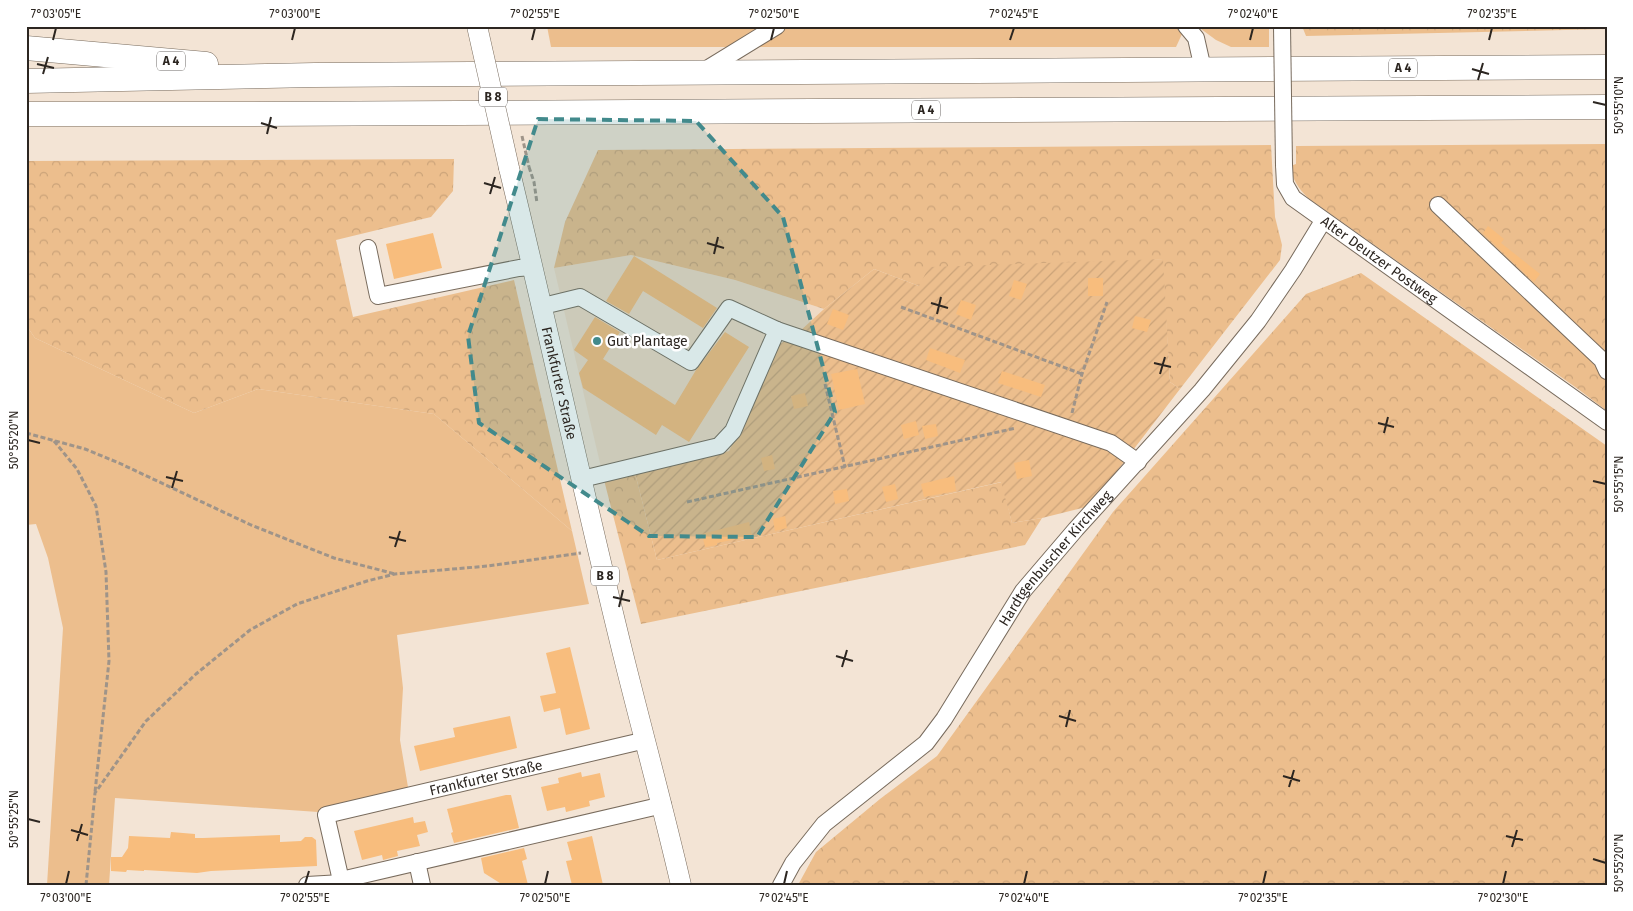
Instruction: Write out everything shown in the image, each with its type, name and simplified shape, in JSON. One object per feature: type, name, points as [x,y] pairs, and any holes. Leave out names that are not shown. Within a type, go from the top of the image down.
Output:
[{"type":"highway","name":"A 4","points":[[26,48],[315,75],[1607,67]]},
{"type":"highway","points":[[26,81],[315,75]]},
{"type":"highway","name":"A 4","points":[[27,114],[1607,106]]},
{"type":"main road","name":"Frankfurter Straße","points":[[478,26],[508,168],[543,306],[623,652],[663,805],[680,885]]},
{"type":"street","points":[[701,73],[777,26]]},
{"type":"street","points":[[1186,26],[1196,38],[1204,69]]},
{"type":"street","name":"Alter Deutzer Postweg","points":[[1282,26],[1285,184],[1293,198],[1607,422]]},
{"type":"street","points":[[1438,206],[1602,360],[1607,370]]},
{"type":"street","name":"Hardtgenbuscher Kirchweg","points":[[781,885],[793,863],[824,824],[926,743],[944,719],[1023,592],[1076,529],[1202,390],[1258,321],[1293,270],[1323,221]]},
{"type":"street","points":[[368,248],[378,296],[519,268],[533,267]]},
{"type":"street","points":[[543,306],[580,298],[690,362],[729,308],[777,330],[1111,443],[1138,462]]},
{"type":"street","points":[[582,479],[719,446],[733,431],[777,330]]},
{"type":"street","name":"Frankfurter Straße","points":[[342,883],[326,815],[646,740]]},
{"type":"street","points":[[307,885],[342,883],[417,862],[663,805]]},
{"type":"street","points":[[417,862],[422,885]]},
{"type":"path","points":[[1068,428],[1082,374],[1107,302]]},
{"type":"path","points":[[901,307],[1082,374]]},
{"type":"path","points":[[825,384],[845,467]]},
{"type":"path","points":[[687,502],[1022,427],[1037,417]]},
{"type":"path","points":[[26,433],[85,449],[251,525],[334,558],[395,574]]},
{"type":"path","points":[[52,439],[77,469],[96,506],[106,572],[109,661],[86,885]]},
{"type":"path","points":[[95,793],[146,721],[196,674],[250,630],[297,604],[367,581],[395,574],[488,566],[580,553],[598,548]]},
{"type":"highlighted area","points":[[538,119],[696,121],[783,217],[835,412],[757,537],[649,536],[479,423],[468,336]]},
{"type":"shaded area","points":[[631,255],[735,280],[824,309],[801,330],[780,344],[729,451],[604,480],[554,268]]},
{"type":"green space","points":[[547,26],[1181,26],[1182,34],[1176,47],[551,47]]},
{"type":"green space","points":[[1197,26],[1269,26],[1269,47],[1231,47],[1216,40]]},
{"type":"green space","points":[[1302,26],[1607,26],[1607,29],[1306,36]]},
{"type":"green space","points":[[1607,144],[1607,411],[1308,198],[1296,183],[1290,166],[1296,164],[1296,146]]},
{"type":"green space","points":[[1271,145],[1275,217],[1282,245],[1280,260],[1180,389],[1170,382],[1162,259],[919,286],[874,269],[824,309],[735,280],[631,255],[554,268],[565,222],[598,150]]},
{"type":"green space","points":[[454,159],[453,191],[431,217],[336,240],[353,317],[514,280],[572,531],[434,414],[258,389],[194,413],[35,338],[26,325],[26,161]]},
{"type":"green space","points":[[1163,259],[1170,382],[1180,389],[1090,506],[1042,518],[1012,523],[1001,482],[657,560],[635,473],[729,451],[780,344],[801,330],[874,269],[919,286],[929,267]]},
{"type":"green space","points":[[1361,273],[1607,446],[1607,885],[798,885],[816,852],[880,799],[937,756],[1113,512],[1306,294]]},
{"type":"green space","points":[[26,325],[35,338],[194,413],[258,389],[434,414],[572,531],[589,604],[397,635],[403,688],[400,740],[409,793],[318,812],[115,798],[109,885],[47,885],[63,628],[48,558],[36,524],[26,525]]},
{"type":"green space","points":[[635,473],[657,560],[1002,482],[1012,523],[1042,518],[1025,545],[641,624],[604,480]]},
{"type":"building","points":[[1488,226],[1504,239],[1501,243],[1540,274],[1534,282],[1483,233]]},
{"type":"building","points":[[433,233],[442,268],[394,279],[386,244]]},
{"type":"building","points":[[634,256],[717,308],[703,328],[643,291],[629,314],[606,301]]},
{"type":"building","points":[[1088,278],[1103,278],[1103,296],[1088,296]]},
{"type":"building","points":[[1014,280],[1027,284],[1021,300],[1009,296]]},
{"type":"building","points":[[961,300],[976,305],[971,320],[956,314]]},
{"type":"building","points":[[833,309],[849,315],[843,330],[827,324]]},
{"type":"building","points":[[1135,316],[1151,320],[1147,332],[1132,328]]},
{"type":"building","points":[[595,317],[620,332],[603,359],[675,405],[696,370],[725,332],[749,347],[689,442],[662,425],[656,435],[583,388],[579,373],[588,360],[574,350]]},
{"type":"building","points":[[930,348],[965,360],[960,373],[926,360]]},
{"type":"building","points":[[857,369],[865,404],[839,410],[831,374]]},
{"type":"building","points":[[1002,371],[1045,385],[1041,397],[998,383]]},
{"type":"building","points":[[805,393],[808,406],[794,409],[791,396]]},
{"type":"building","points":[[916,421],[919,435],[904,439],[901,425]]},
{"type":"building","points":[[936,424],[938,436],[925,439],[922,426]]},
{"type":"building","points":[[772,455],[775,469],[764,471],[761,458]]},
{"type":"building","points":[[1029,460],[1032,476],[1017,479],[1014,463]]},
{"type":"building","points":[[954,476],[956,491],[924,497],[921,484]]},
{"type":"building","points":[[895,484],[898,499],[886,502],[882,487]]},
{"type":"building","points":[[847,489],[849,501],[835,504],[833,491]]},
{"type":"building","points":[[785,516],[787,528],[775,531],[773,519]]},
{"type":"building","points":[[749,522],[752,536],[705,547],[702,534]]},
{"type":"building","points":[[570,647],[590,729],[566,735],[560,708],[544,712],[540,696],[556,693],[546,653]]},
{"type":"building","points":[[510,716],[517,748],[420,771],[414,746],[455,737],[453,728]]},
{"type":"building","points":[[581,772],[582,777],[600,773],[605,797],[589,801],[590,806],[566,812],[565,807],[547,811],[541,787],[559,783],[558,778]]},
{"type":"building","points":[[511,795],[519,828],[454,843],[447,809]]},
{"type":"building","points":[[413,817],[414,823],[425,821],[428,832],[417,835],[420,846],[397,851],[398,856],[383,860],[382,855],[362,860],[354,831]]},
{"type":"building","points":[[171,832],[195,834],[195,838],[280,835],[280,842],[301,841],[305,837],[312,837],[316,840],[317,866],[197,873],[144,870],[111,871],[111,857],[122,857],[128,848],[129,836],[170,838]]},
{"type":"building","points":[[592,836],[603,885],[572,885],[566,861],[572,860],[567,842]]},
{"type":"building","points":[[524,848],[527,859],[522,861],[528,885],[503,885],[484,873],[481,858]]},
{"type":"place","name":"Gut Plantage","points":[[597,341]]}]
